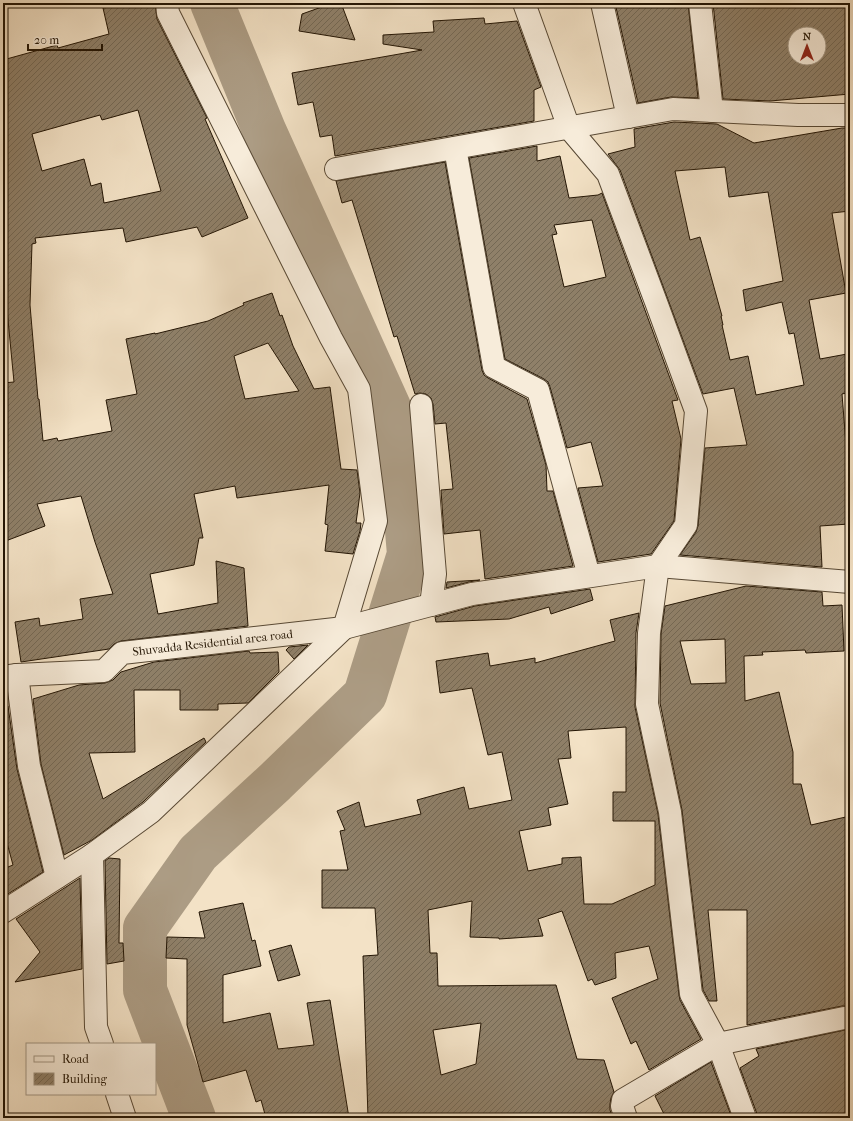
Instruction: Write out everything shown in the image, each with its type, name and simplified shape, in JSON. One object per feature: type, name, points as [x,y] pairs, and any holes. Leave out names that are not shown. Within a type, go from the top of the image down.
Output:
[{"type":"street","points":[[3,912],[92,855],[151,812],[344,628],[376,521],[359,389],[328,331],[168,13],[167,3]]},
{"type":"street","points":[[524,3],[570,128],[608,174],[696,411],[686,525],[658,566],[649,634],[647,704],[670,812],[691,994],[718,1044],[745,1118]]},
{"type":"street","points":[[602,3],[628,117]]},
{"type":"street","points":[[700,3],[712,111]]},
{"type":"street","points":[[336,169],[673,109],[850,115]]},
{"type":"street","points":[[455,148],[494,368],[538,390],[589,576]]},
{"type":"street","points":[[421,405],[435,574],[431,605]]},
{"type":"street","name":"Shuvadda Residential area road","points":[[10,676],[104,670],[122,653],[344,628],[472,594],[658,566],[850,582]]},
{"type":"street","points":[[10,676],[29,766],[58,877]]},
{"type":"street","points":[[92,855],[96,1027],[102,1043]]},
{"type":"street","points":[[626,1118],[622,1106],[624,1100],[718,1044],[850,1018]]},
{"type":"street","points":[[117,1095],[125,1118]]},
{"type":"building","points":[[127,3],[155,3],[157,19],[207,118],[205,119],[248,218],[202,237],[197,227],[126,242],[123,228],[35,238],[36,243],[32,244],[30,305],[43,441],[57,438],[58,441],[112,431],[106,400],[137,394],[126,339],[155,334],[208,321],[244,305],[243,303],[272,293],[293,346],[314,389],[330,387],[341,469],[357,470],[360,493],[356,523],[361,523],[360,531],[353,554],[325,551],[328,525],[325,524],[329,485],[237,498],[235,486],[194,494],[203,538],[199,538],[194,565],[150,574],[158,614],[218,603],[216,561],[244,568],[248,626],[121,641],[114,644],[109,649],[21,662],[15,622],[39,618],[40,626],[83,619],[80,599],[113,594],[81,496],[37,504],[45,526],[3,542],[3,383],[14,382],[6,299],[3,300],[3,60],[57,45],[58,48],[109,34],[103,8]],"holes":[[[138,110],[161,191],[104,203],[101,183],[91,186],[84,159],[42,171],[32,134],[100,115],[102,120]],[[268,343],[299,391],[245,399],[234,356]]]},
{"type":"building","points":[[333,3],[341,3],[355,40],[299,31],[302,14]]},
{"type":"building","points":[[615,3],[688,3],[698,98],[671,97],[638,103]]},
{"type":"building","points":[[713,3],[850,3],[850,94],[770,101],[723,99]]},
{"type":"building","points":[[484,18],[485,24],[517,21],[541,87],[534,90],[534,121],[335,156],[332,135],[320,137],[313,102],[298,105],[292,73],[422,50],[383,44],[383,35],[434,32],[433,21]]},
{"type":"building","points":[[674,122],[717,124],[754,143],[842,128],[850,128],[850,211],[832,213],[846,293],[809,300],[820,359],[847,354],[850,374],[850,392],[842,394],[847,458],[850,457],[850,488],[846,488],[849,524],[820,526],[822,567],[680,555],[696,532],[698,526],[705,448],[747,445],[734,388],[703,394],[620,170],[608,154],[635,147],[634,129]],"holes":[[[725,167],[729,197],[768,192],[783,281],[743,290],[746,311],[782,302],[789,334],[794,333],[804,385],[756,395],[748,356],[730,360],[722,325],[722,316],[700,237],[690,240],[675,171]]]},
{"type":"building","points":[[537,146],[537,161],[560,156],[569,198],[598,195],[602,193],[678,400],[672,401],[681,439],[674,521],[651,554],[598,562],[578,488],[603,486],[591,442],[567,448],[548,382],[505,359],[469,158]],"holes":[[[592,220],[606,277],[564,287],[552,235],[557,234],[554,225]]]},
{"type":"building","points":[[445,162],[482,370],[484,375],[488,378],[527,399],[546,465],[547,491],[553,491],[573,566],[485,579],[480,530],[444,534],[441,490],[453,489],[446,423],[435,424],[431,398],[426,394],[415,394],[397,336],[394,337],[352,200],[342,203],[336,181]]},
{"type":"building","points":[[480,580],[469,582],[446,588],[447,582]]},
{"type":"building","points":[[746,586],[822,592],[823,606],[842,605],[844,651],[806,653],[805,650],[762,652],[763,655],[744,656],[745,701],[779,692],[793,752],[793,784],[801,784],[811,825],[850,816],[850,1006],[842,1006],[747,1025],[747,910],[708,910],[717,1001],[709,1001],[703,990],[682,810],[660,703],[661,634],[665,606]],"holes":[[[725,639],[726,683],[691,684],[680,641]]]},
{"type":"building","points":[[590,589],[593,600],[551,614],[549,607],[509,619],[436,622],[435,617],[475,606]]},
{"type":"building","points":[[639,613],[636,633],[635,707],[658,814],[679,995],[680,1000],[701,1039],[649,1070],[636,1041],[631,1044],[612,998],[658,979],[649,946],[615,953],[616,978],[595,985],[592,979],[588,981],[562,911],[538,919],[543,936],[499,939],[470,937],[472,901],[428,910],[430,953],[437,953],[438,986],[556,985],[577,1059],[604,1060],[614,1092],[610,1104],[610,1110],[613,1118],[368,1118],[363,956],[378,955],[375,908],[322,908],[322,870],[348,870],[340,831],[345,830],[337,811],[359,802],[365,827],[421,814],[417,800],[464,787],[469,809],[512,800],[502,752],[488,755],[472,688],[440,693],[436,661],[488,653],[490,666],[535,658],[535,663],[615,641],[610,620]],"holes":[[[626,727],[626,792],[613,792],[613,821],[655,821],[655,885],[612,904],[584,904],[581,857],[562,858],[562,864],[528,871],[519,831],[551,825],[548,808],[568,804],[558,759],[571,758],[568,731]],[[481,1023],[476,1064],[441,1075],[433,1030]]]},
{"type":"building","points":[[308,645],[294,659],[286,650],[289,647]]},
{"type":"building","points":[[249,651],[250,653],[278,652],[279,672],[248,703],[218,704],[218,710],[180,710],[180,690],[134,690],[135,752],[89,753],[103,799],[204,738],[206,742],[143,802],[92,840],[64,855],[41,764],[33,699],[79,685],[105,683],[113,680],[121,672],[154,662]]},
{"type":"building","points":[[8,706],[17,769],[43,872],[3,897],[3,869],[13,865],[3,828],[3,707]]},
{"type":"building","points":[[109,858],[120,859],[119,943],[123,943],[124,961],[107,964],[105,861]]},
{"type":"building","points":[[80,878],[82,969],[15,982],[40,952],[16,919]]},
{"type":"building","points":[[243,903],[252,941],[255,940],[261,966],[223,975],[223,1023],[270,1013],[278,1049],[314,1045],[307,1003],[330,1000],[349,1118],[266,1118],[261,1100],[256,1102],[246,1070],[203,1082],[187,1025],[187,959],[166,958],[167,937],[205,938],[199,912]]},
{"type":"building","points":[[291,945],[300,975],[278,981],[269,951]]},
{"type":"building","points":[[850,1030],[850,1118],[757,1118],[757,1114],[740,1068],[759,1056],[756,1049]]},
{"type":"building","points":[[711,1062],[732,1118],[666,1118],[655,1096]]},
{"type":"waterway","points":[[194,1118],[145,990],[145,928],[198,853],[275,782],[365,695],[409,554],[398,427],[264,130],[212,3]]}]
